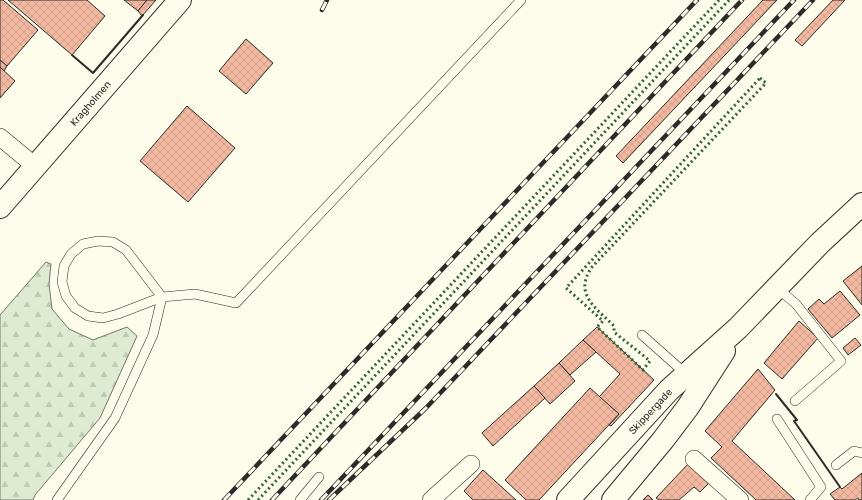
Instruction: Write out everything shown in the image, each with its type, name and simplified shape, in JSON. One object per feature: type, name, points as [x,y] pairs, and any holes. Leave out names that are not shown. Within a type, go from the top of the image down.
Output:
[{"type":"main road","name":"Kragholmen","points":[[0,207],[34,166],[180,0]]},
{"type":"main road","name":"Skippergade","points":[[613,500],[663,440],[688,407],[694,380],[738,328],[776,287],[862,204]]},
{"type":"main road","name":"Skippergade","points":[[568,500],[669,390],[694,380]]},
{"type":"street","points":[[0,137],[34,166]]},
{"type":"street","points":[[694,459],[740,500]]},
{"type":"street","points":[[431,500],[471,464]]},
{"type":"lane","points":[[162,297],[126,250],[113,242],[98,241],[83,244],[71,254],[64,266],[62,282],[66,296],[75,308],[88,316],[103,318],[118,314],[162,297],[195,294],[236,303],[521,0]]},
{"type":"lane","points":[[776,287],[796,304],[841,361],[795,401]]},
{"type":"lane","points":[[57,500],[115,418],[153,335],[162,297]]},
{"type":"lane","points":[[642,335],[694,380]]},
{"type":"lane","points":[[777,419],[821,487],[810,500]]},
{"type":"lane","points":[[836,465],[854,451],[862,453]]},
{"type":"lane","points":[[300,500],[319,477]]},
{"type":"green space","points":[[46,262],[51,264],[49,284],[52,309],[69,329],[93,340],[127,327],[137,336],[100,418],[35,495],[33,500],[0,500],[0,315]]},
{"type":"building","points":[[0,0],[3,0],[38,30],[7,66],[0,60]]},
{"type":"building","points":[[8,0],[87,0],[105,16],[72,55]]},
{"type":"building","points":[[124,0],[147,0],[138,11]]},
{"type":"building","points":[[147,0],[156,0],[142,16],[138,11]]},
{"type":"building","points":[[763,0],[777,0],[623,163],[616,156]]},
{"type":"building","points":[[833,0],[845,0],[802,46],[795,40]]},
{"type":"building","points":[[246,39],[273,63],[246,94],[219,71]]},
{"type":"building","points":[[0,60],[7,66],[4,71],[0,67]]},
{"type":"building","points":[[0,67],[15,81],[0,98]]},
{"type":"building","points":[[187,106],[235,148],[188,202],[140,161]]},
{"type":"building","points":[[862,266],[862,305],[843,281]]},
{"type":"building","points":[[840,291],[860,315],[832,338],[808,309],[819,299],[824,304]]},
{"type":"building","points":[[799,321],[818,338],[782,379],[764,363]]},
{"type":"building","points":[[597,327],[654,380],[611,426],[609,425],[619,414],[599,397],[620,374],[583,340]]},
{"type":"building","points":[[855,338],[861,345],[848,355],[843,348]]},
{"type":"building","points":[[583,340],[596,352],[570,375],[559,363]]},
{"type":"building","points":[[559,363],[575,381],[550,404],[534,386]]},
{"type":"building","points":[[758,369],[775,390],[732,441],[795,500],[756,500],[711,458],[722,447],[705,431]]},
{"type":"building","points":[[534,386],[545,398],[493,446],[482,433]]},
{"type":"building","points":[[590,388],[619,414],[539,500],[526,500],[505,480]]},
{"type":"building","points":[[688,464],[709,483],[700,492],[694,487],[679,500],[659,500],[656,498]]},
{"type":"building","points":[[483,470],[516,500],[473,500],[464,491]]},
{"type":"building","points":[[862,473],[862,500],[859,500],[858,498],[855,500],[835,500],[830,494],[840,487],[842,489]]},
{"type":"building","points":[[648,495],[653,500],[643,500]]},
{"type":"railway","points":[[322,10],[327,0]]},
{"type":"railway","points":[[224,500],[697,0]]},
{"type":"railway","points":[[272,500],[742,0]]},
{"type":"railway","points":[[321,500],[794,0]]},
{"type":"railway","points":[[329,500],[426,408],[813,0]]},
{"type":"hedge","points":[[248,500],[719,0]]},
{"type":"hedge","points":[[258,500],[729,0]]},
{"type":"hedge","points":[[760,78],[766,83],[592,267],[587,277],[585,285],[586,293],[594,307],[614,326],[614,332],[650,361],[643,370],[597,327],[603,321],[566,288],[760,78]]},
{"type":"wall","points":[[72,55],[93,73],[143,15]]},
{"type":"wall","points":[[776,394],[797,420],[794,421],[840,487]]}]
